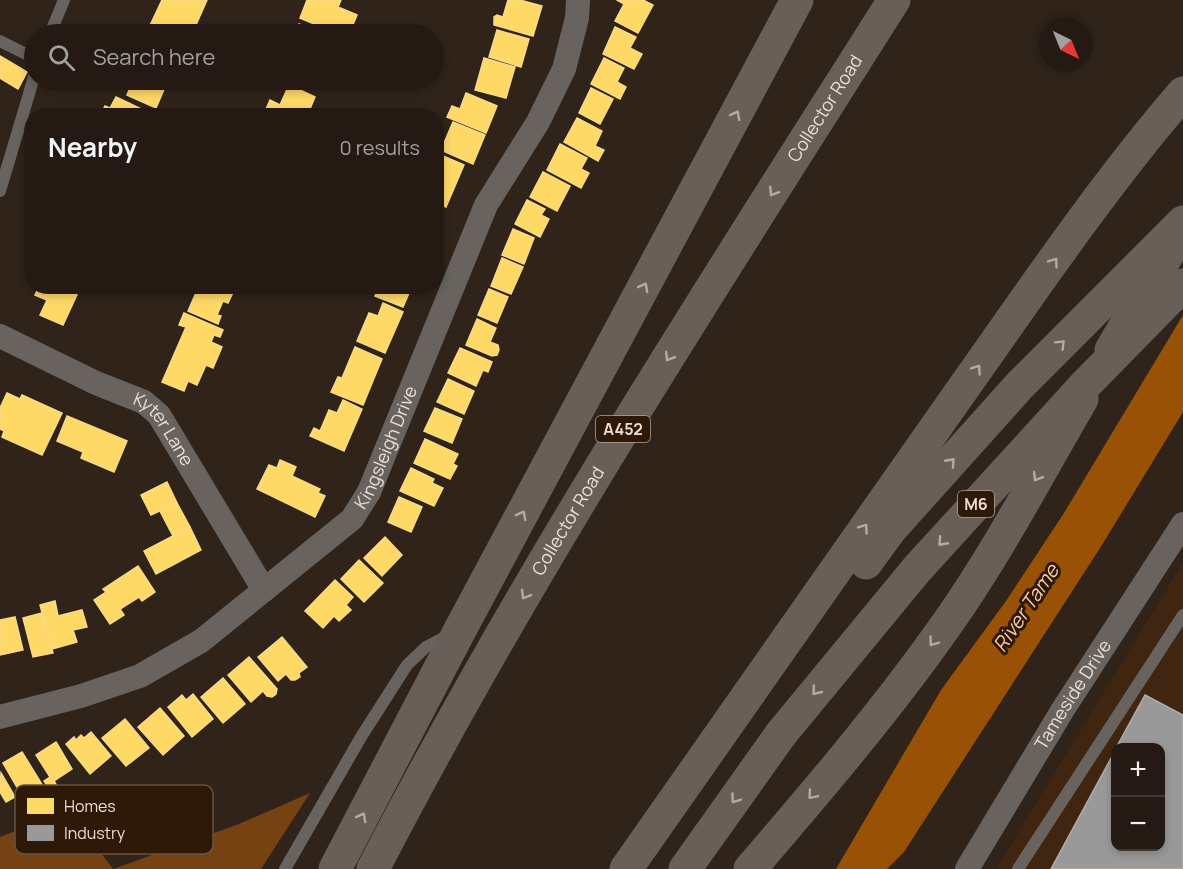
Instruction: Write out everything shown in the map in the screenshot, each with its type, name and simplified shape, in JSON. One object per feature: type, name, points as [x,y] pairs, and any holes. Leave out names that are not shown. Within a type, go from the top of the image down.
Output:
[{"type":"highway","name":"A452","points":[[335,869],[461,628],[797,0]]},
{"type":"highway","name":"Collector Road","points":[[373,869],[427,764],[599,467],[894,0]]},
{"type":"highway","points":[[626,869],[760,675],[1034,290],[1139,144],[1183,93]]},
{"type":"highway","name":"M6","points":[[626,869],[758,704],[890,530],[1020,385],[1183,222]]},
{"type":"highway","points":[[750,869],[878,715],[949,620],[974,582],[1183,227]]},
{"type":"highway","name":"M6","points":[[685,869],[781,734],[916,569],[1086,384],[1183,285]]},
{"type":"street","name":"Kingsleigh Drive","points":[[0,717],[81,696],[140,676],[201,641],[352,519],[369,492],[486,205],[538,122],[564,69],[577,18],[578,0]]},
{"type":"street","name":"Kyter Lane","points":[[0,336],[96,383],[144,402],[159,415],[264,590]]},
{"type":"street","name":"Tameside Drive","points":[[967,869],[1062,711],[1183,524]]},
{"type":"lane","points":[[54,24],[64,0]]},
{"type":"lane","points":[[0,41],[24,53]]},
{"type":"lane","points":[[25,108],[30,90]]},
{"type":"lane","points":[[0,191],[24,111]]},
{"type":"lane","points":[[1018,869],[1183,615]]},
{"type":"lane","points":[[285,869],[361,737],[407,665],[426,647],[461,628]]},
{"type":"lane","points":[[398,848],[427,764]]},
{"type":"shaded area","points":[[1183,562],[1183,869],[996,869]]},
{"type":"shaded area","points":[[310,793],[261,869],[113,869],[155,854],[213,854],[213,833]]},
{"type":"shaded area","points":[[15,831],[15,854],[102,854],[113,869],[0,869],[0,837]]},
{"type":"water","name":"River Tame","points":[[1183,315],[1183,412],[1102,545],[904,852],[887,869],[836,869],[941,690],[1006,601],[1064,513]]},
{"type":"building: Homes","points":[[162,0],[207,0],[196,24],[151,24]]},
{"type":"building: Homes","points":[[307,0],[341,0],[338,7],[357,15],[353,24],[314,24],[300,18]]},
{"type":"building: Homes","points":[[508,0],[520,0],[542,6],[533,36],[494,25],[494,17],[497,15],[503,17]]},
{"type":"building: Homes","points":[[617,0],[643,0],[653,5],[638,33],[615,21],[624,4]]},
{"type":"building: Homes","points":[[615,27],[636,37],[630,48],[642,54],[634,69],[603,54]]},
{"type":"building: Homes","points":[[497,30],[529,39],[521,67],[489,57]]},
{"type":"building: Homes","points":[[0,56],[24,70],[24,78],[18,89],[0,78]]},
{"type":"building: Homes","points":[[484,58],[515,67],[506,98],[475,90]]},
{"type":"building: Homes","points":[[604,58],[624,68],[617,82],[626,87],[620,99],[591,84]]},
{"type":"building: Homes","points":[[591,88],[613,99],[600,124],[579,113]]},
{"type":"building: Homes","points":[[129,90],[164,90],[156,108],[127,95]]},
{"type":"building: Homes","points":[[287,90],[300,90],[315,97],[310,108],[266,108],[270,100],[280,105]]},
{"type":"building: Homes","points":[[466,93],[497,106],[486,133],[447,117],[452,106],[460,109]]},
{"type":"building: Homes","points":[[116,97],[139,108],[110,108]]},
{"type":"building: Homes","points":[[577,118],[602,131],[595,146],[604,150],[598,161],[564,142]]},
{"type":"building: Homes","points":[[453,122],[485,135],[473,164],[444,151],[444,143]]},
{"type":"building: Homes","points":[[560,144],[587,158],[581,169],[589,173],[581,188],[547,170]]},
{"type":"building: Homes","points":[[444,156],[464,165],[446,207],[444,206]]},
{"type":"building: Homes","points":[[543,172],[570,186],[557,211],[530,197]]},
{"type":"building: Homes","points":[[527,200],[545,209],[541,215],[549,219],[540,237],[515,224]]},
{"type":"building: Homes","points":[[513,229],[534,238],[524,264],[502,255]]},
{"type":"building: Homes","points":[[502,258],[523,267],[511,294],[491,286]]},
{"type":"building: Homes","points":[[489,289],[508,297],[497,323],[478,315]]},
{"type":"building: Homes","points":[[77,294],[63,325],[40,315],[47,300],[35,295]]},
{"type":"building: Homes","points":[[195,294],[232,294],[228,303],[223,301],[217,315],[221,316],[218,324],[188,311]]},
{"type":"building: Homes","points":[[376,294],[409,294],[403,307],[375,296]]},
{"type":"building: Homes","points":[[383,303],[403,312],[385,353],[357,341],[369,313],[378,316]]},
{"type":"building: Homes","points":[[184,313],[223,330],[220,337],[214,335],[211,342],[222,347],[213,368],[206,365],[197,385],[188,381],[184,391],[162,382],[186,327],[179,325]]},
{"type":"building: Homes","points":[[477,319],[496,328],[490,342],[498,345],[497,355],[492,356],[466,345]]},
{"type":"building: Homes","points":[[355,347],[382,359],[363,405],[331,392],[338,377],[342,378]]},
{"type":"building: Homes","points":[[460,348],[492,362],[488,372],[483,370],[476,386],[448,373]]},
{"type":"building: Homes","points":[[448,379],[474,391],[464,414],[437,402]]},
{"type":"building: Homes","points":[[7,393],[20,399],[22,395],[62,413],[42,455],[2,437],[4,431],[0,429],[0,408]]},
{"type":"building: Homes","points":[[343,400],[362,409],[344,451],[310,436],[314,428],[320,431],[329,410],[337,413]]},
{"type":"building: Homes","points":[[435,408],[462,419],[452,443],[424,431]]},
{"type":"building: Homes","points":[[67,416],[127,441],[114,472],[81,458],[83,452],[57,441]]},
{"type":"building: Homes","points":[[425,439],[458,454],[453,464],[457,466],[450,479],[414,463]]},
{"type":"building: Homes","points":[[280,460],[296,467],[292,476],[320,489],[318,493],[325,496],[315,517],[257,489],[269,465],[277,468]]},
{"type":"building: Homes","points":[[411,468],[434,479],[432,483],[443,488],[434,506],[400,491]]},
{"type":"building: Homes","points":[[167,482],[177,503],[151,515],[141,495]]},
{"type":"building: Homes","points":[[399,497],[422,507],[411,532],[388,522]]},
{"type":"building: Homes","points":[[177,503],[190,527],[173,536],[160,511]]},
{"type":"building: Homes","points":[[190,527],[201,550],[156,574],[144,551]]},
{"type":"building: Homes","points":[[385,537],[402,555],[382,576],[364,558]]},
{"type":"building: Homes","points":[[359,560],[383,583],[364,602],[341,579]]},
{"type":"building: Homes","points":[[138,566],[155,592],[142,601],[139,597],[120,609],[124,615],[110,624],[94,600],[106,592],[103,589]]},
{"type":"building: Homes","points":[[335,580],[353,597],[346,605],[351,610],[339,621],[334,616],[323,628],[305,611]]},
{"type":"building: Homes","points":[[55,601],[58,616],[82,610],[87,627],[73,630],[77,642],[52,649],[40,605]]},
{"type":"building: Homes","points":[[42,613],[53,653],[33,657],[23,618]]},
{"type":"building: Homes","points":[[15,617],[23,650],[0,655],[0,620]]},
{"type":"building: Homes","points":[[282,637],[307,667],[299,673],[300,677],[295,680],[291,680],[286,674],[278,681],[258,657]]},
{"type":"building: Homes","points":[[249,657],[277,689],[276,694],[272,697],[267,696],[263,691],[251,702],[228,675]]},
{"type":"building: Homes","points":[[223,678],[245,704],[223,723],[201,697]]},
{"type":"building: Homes","points":[[193,694],[213,719],[192,737],[168,707],[182,695],[186,700]]},
{"type":"building: Homes","points":[[160,708],[184,736],[163,755],[138,727]]},
{"type":"building: Homes","points":[[125,719],[149,748],[126,766],[102,738]]},
{"type":"building: Homes","points":[[91,732],[111,756],[90,774],[66,744],[74,737],[76,740],[81,735],[84,738]]},
{"type":"building: Homes","points":[[56,742],[72,769],[54,781],[56,785],[47,785],[44,781],[50,777],[36,755]]},
{"type":"building: Homes","points":[[22,752],[42,785],[16,785],[3,763]]},
{"type":"building: Homes","points":[[1,773],[15,797],[6,802],[0,792]]},
{"type":"building: Industry","points":[[1145,695],[1183,715],[1183,869],[1051,869],[1111,758],[1111,851],[1165,851],[1165,743],[1119,743]]}]
